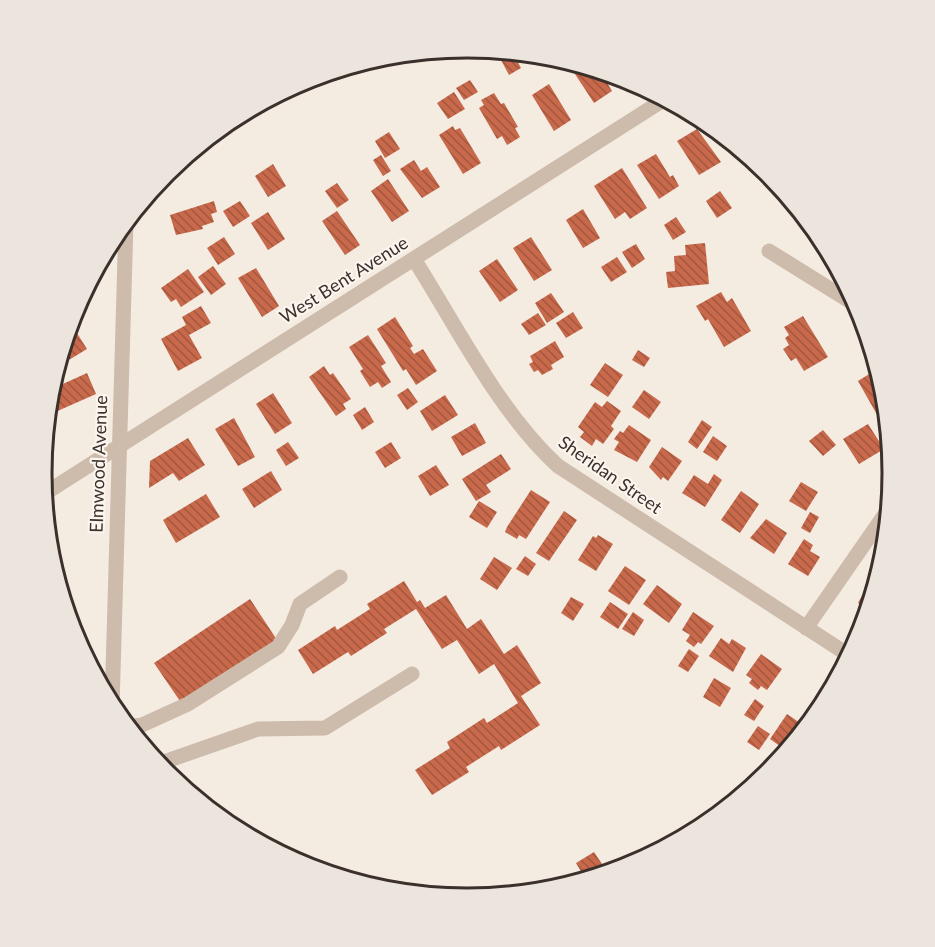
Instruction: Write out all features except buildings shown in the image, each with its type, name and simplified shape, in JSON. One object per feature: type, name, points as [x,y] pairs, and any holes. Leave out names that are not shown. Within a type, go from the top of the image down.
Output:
[{"type":"street","name":"West Bent Avenue","points":[[53,489],[657,104]]},
{"type":"street","name":"Elmwood Avenue","points":[[112,688],[125,238]]},
{"type":"street","points":[[769,250],[843,297]]},
{"type":"street","name":"Sheridan Street","points":[[414,259],[513,416],[534,443],[558,466],[843,651]]},
{"type":"street","points":[[806,628],[880,522]]},
{"type":"street","points":[[138,726],[188,704],[278,647],[292,625],[300,604],[340,577]]},
{"type":"street","points":[[168,761],[258,729],[325,728],[412,674]]}]
